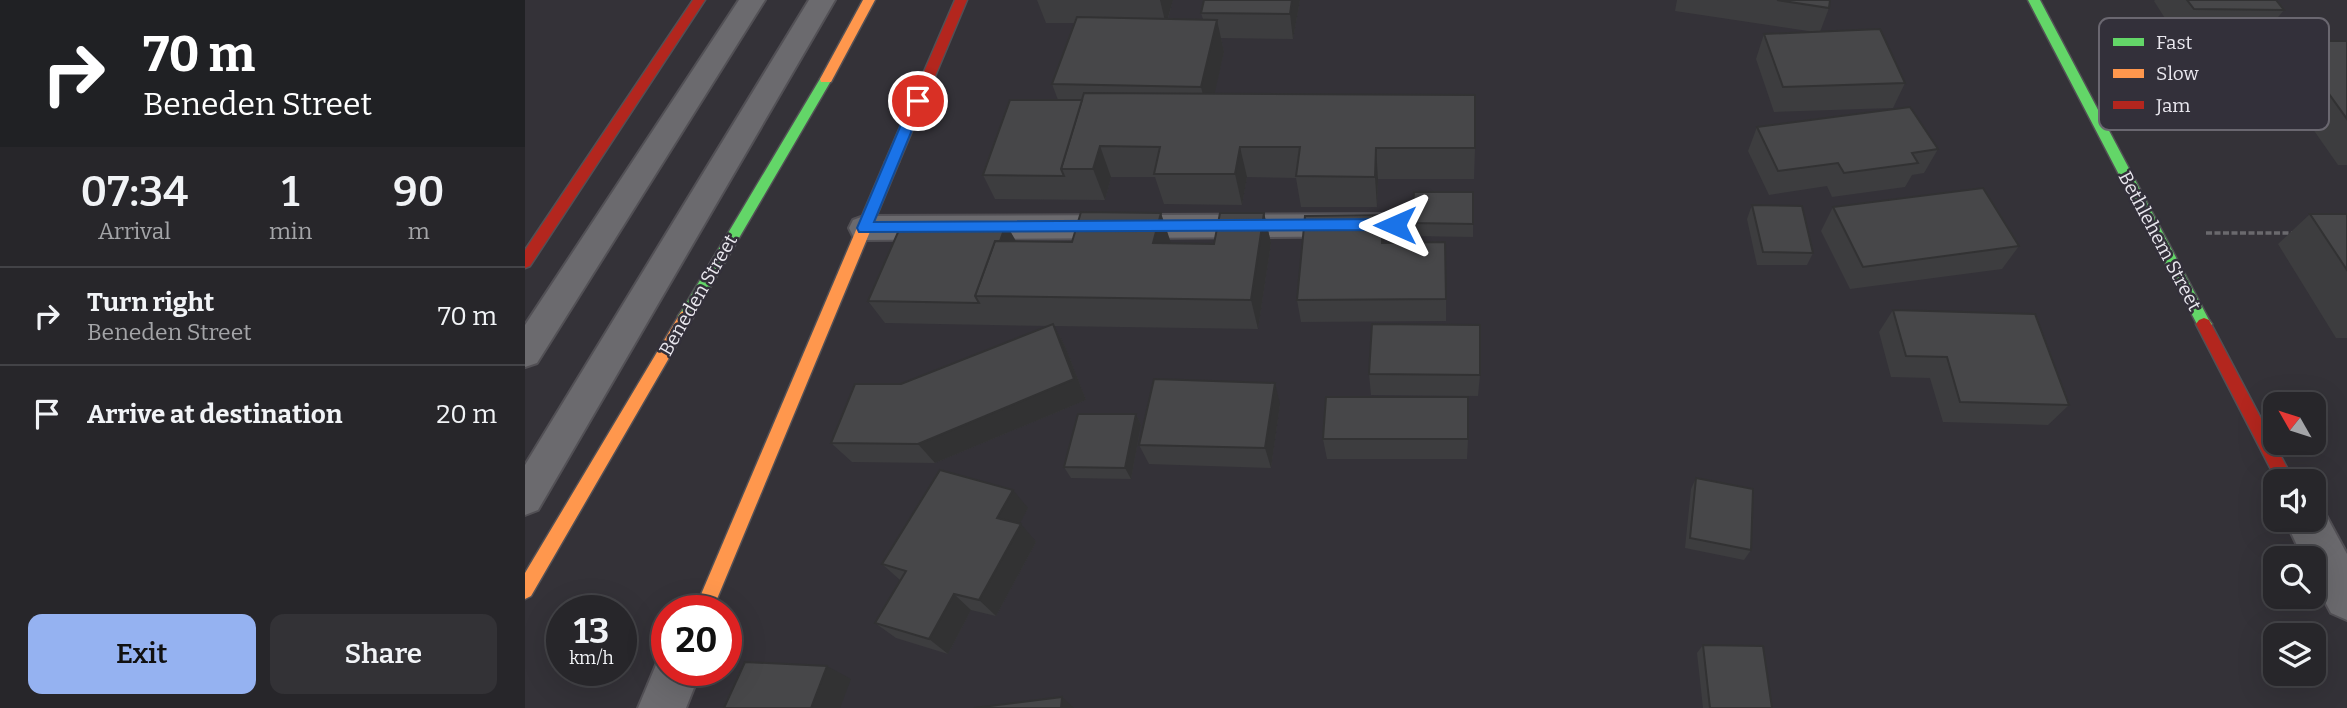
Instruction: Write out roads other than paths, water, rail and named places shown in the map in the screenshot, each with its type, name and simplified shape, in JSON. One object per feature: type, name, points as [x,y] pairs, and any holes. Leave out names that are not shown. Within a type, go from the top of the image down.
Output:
[{"type":"street","points":[[525,262],[699,0]]},
{"type":"street","name":"Beneden Street","points":[[525,590],[847,43],[869,0]]},
{"type":"street","points":[[710,595],[961,0]]},
{"type":"street","name":"Bethlehem Street","points":[[2034,0],[2099,124]]},
{"type":"street","name":"Bethlehem Street","points":[[2102,130],[2280,469]]},
{"type":"street","points":[[2312,532],[2347,598]]},
{"type":"street","points":[[662,708],[671,686]]},
{"type":"lane","points":[[525,353],[752,0]]},
{"type":"lane","points":[[525,498],[822,0]]},
{"type":"lane","points":[[864,228],[1395,225]]}]
